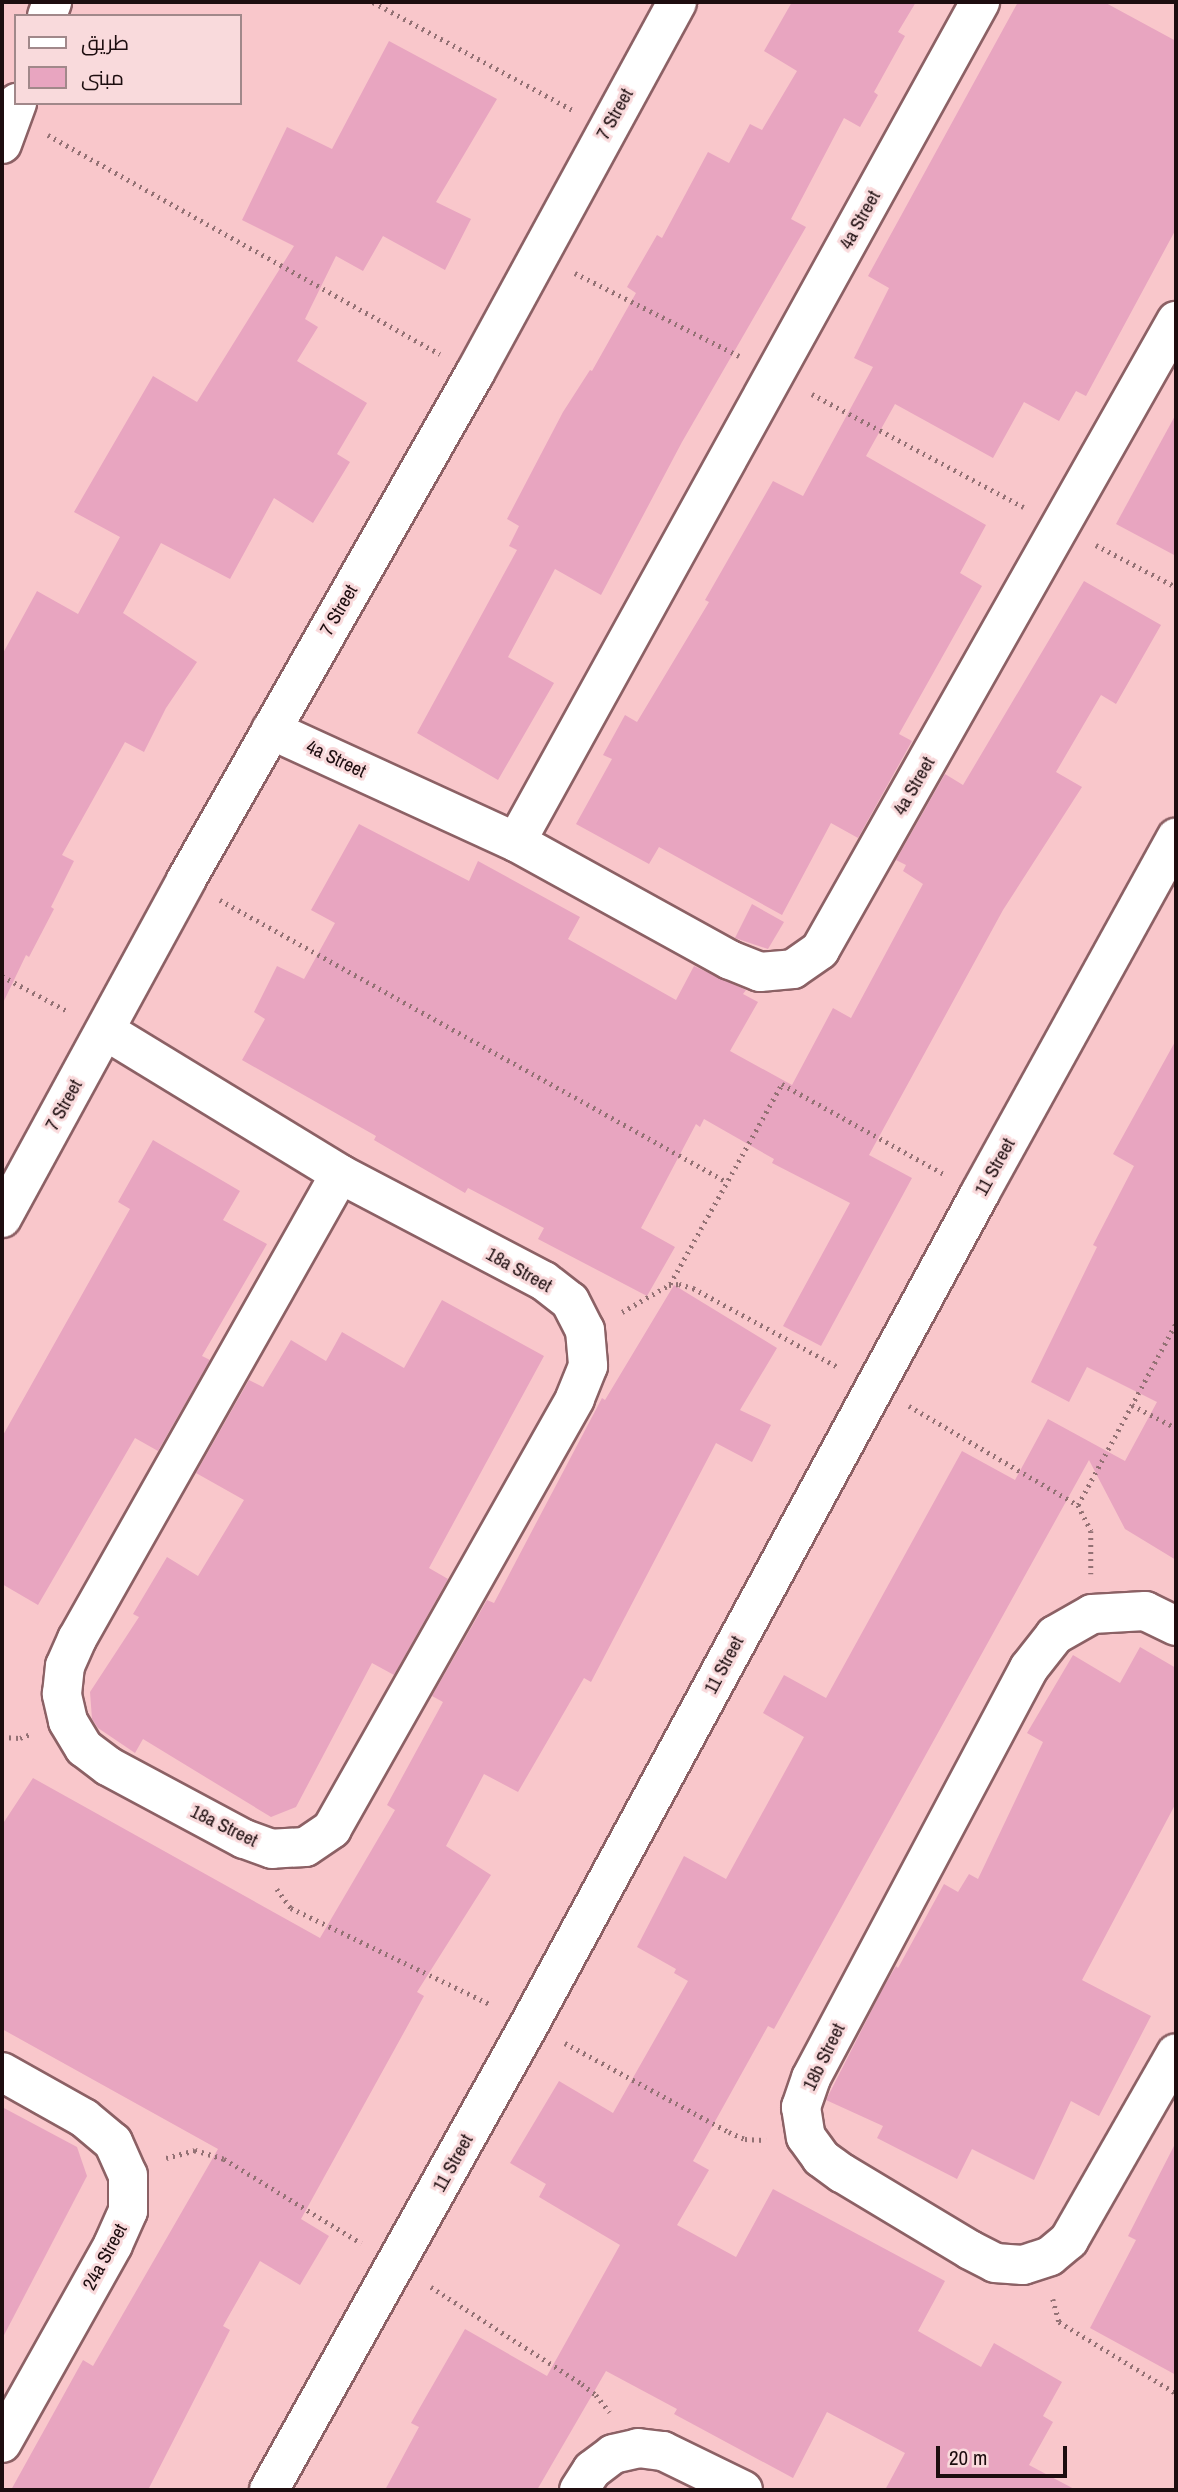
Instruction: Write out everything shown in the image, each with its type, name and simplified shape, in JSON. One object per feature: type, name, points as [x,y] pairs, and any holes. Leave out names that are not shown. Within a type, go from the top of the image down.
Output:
[{"type":"street","name":"7 Street","points":[[2,1217],[106,1031],[186,880],[475,373],[677,2]]},
{"type":"street","name":"4a Street","points":[[516,842],[980,2]]},
{"type":"street","name":"4a Street","points":[[271,730],[516,842],[730,960],[760,972],[793,969],[820,950],[1176,321]]},
{"type":"street","name":"11 Street","points":[[270,2490],[530,2024],[980,1193],[1176,838]]},
{"type":"street","name":"18a Street","points":[[106,1031],[340,1174],[544,1281],[570,1301],[585,1330],[588,1366],[575,1399],[332,1829],[304,1847],[272,1849],[244,1839],[108,1766],[84,1748],[68,1721],[62,1694],[65,1665],[77,1639],[340,1174]]},
{"type":"street","name":"18b Street","points":[[806,2137],[801,2107],[811,2078],[1029,1668],[1055,1635],[1092,1614],[1145,1611],[1176,1626]]},
{"type":"street","points":[[806,2137],[821,2158],[842,2173],[995,2263],[1023,2264],[1050,2256],[1069,2240],[1176,2053]]},
{"type":"street","name":"24a Street","points":[[2,2072],[84,2118],[113,2142],[128,2175],[128,2211],[113,2245],[2,2443]]},
{"type":"street","points":[[579,2490],[592,2470],[613,2454],[638,2448],[663,2451],[743,2490]]},
{"type":"path","points":[[373,2],[607,128]]},
{"type":"path","points":[[11,121],[475,373]]},
{"type":"path","points":[[538,254],[774,374],[1176,587]]},
{"type":"path","points":[[186,880],[727,1182]]},
{"type":"path","points":[[2,976],[106,1031]]},
{"type":"path","points":[[669,1285],[782,1084],[980,1193]]},
{"type":"path","points":[[1078,1505],[1176,1323]]},
{"type":"path","points":[[1132,1405],[1176,1428]]},
{"type":"path","points":[[272,1849],[277,1891],[290,1908],[530,2024],[745,2139],[806,2137]]},
{"type":"path","points":[[128,2175],[169,2157],[195,2150],[223,2159],[396,2264],[596,2395],[638,2448]]},
{"type":"path","points":[[1050,2256],[1053,2301],[1059,2322],[1176,2393]]},
{"type":"building","points":[[792,2],[916,2],[898,32],[905,36],[874,92],[878,95],[860,127],[844,118],[791,219],[806,227],[682,442],[601,595],[555,569],[508,657],[554,683],[498,780],[417,733],[517,550],[509,546],[519,526],[507,519],[563,412],[590,370],[592,371],[636,293],[627,287],[657,235],[662,238],[708,152],[729,163],[750,124],[762,130],[797,71],[764,51]]},
{"type":"building","points":[[1018,2],[1104,2],[1176,41],[1176,229],[1086,396],[1076,391],[1059,421],[1024,402],[993,458],[895,404],[866,456],[986,525],[960,573],[982,586],[899,734],[912,741],[858,838],[831,823],[782,915],[659,847],[649,864],[576,824],[612,759],[603,755],[625,715],[637,722],[709,602],[705,600],[773,481],[803,496],[873,367],[854,358],[889,288],[868,276]]},
{"type":"building","points":[[389,41],[497,99],[436,202],[471,219],[445,270],[383,236],[363,271],[336,256],[305,319],[318,327],[297,361],[367,403],[337,454],[350,462],[313,523],[274,498],[230,579],[161,543],[123,613],[197,662],[166,708],[144,752],[125,742],[62,855],[74,861],[51,907],[54,909],[29,957],[26,955],[2,1005],[2,655],[37,591],[78,614],[120,537],[74,512],[153,376],[197,402],[294,246],[242,220],[287,127],[332,149]]},
{"type":"building","points":[[1176,414],[1176,556],[1116,524]]},
{"type":"building","points":[[1084,581],[1161,625],[1116,704],[1101,695],[1056,772],[1082,787],[1003,910],[869,1155],[912,1178],[821,1346],[783,1326],[850,1203],[772,1163],[774,1159],[704,1119],[700,1127],[696,1124],[641,1228],[675,1247],[647,1296],[538,1239],[544,1228],[468,1188],[465,1193],[374,1140],[376,1136],[242,1060],[265,1019],[254,1012],[277,966],[304,979],[335,923],[311,910],[359,824],[469,881],[478,861],[580,917],[568,939],[676,1000],[694,966],[746,990],[743,994],[758,1002],[730,1051],[792,1085],[833,1008],[851,1018],[923,884],[903,871],[906,865],[896,860],[945,774],[963,785]]},
{"type":"building","points":[[752,904],[784,922],[768,949],[735,938]]},
{"type":"building","points":[[1176,1040],[1176,1560],[1125,1529],[1089,1460],[774,2029],[768,2026],[693,2161],[709,2170],[677,2225],[736,2257],[773,2189],[945,2281],[918,2331],[981,2367],[994,2343],[1062,2382],[1043,2416],[1053,2422],[1029,2465],[1076,2490],[885,2490],[905,2453],[827,2412],[793,2478],[674,2414],[677,2409],[606,2371],[537,2490],[385,2490],[419,2427],[411,2423],[465,2329],[547,2376],[620,2245],[539,2197],[546,2184],[510,2163],[559,2081],[613,2113],[688,1981],[674,1973],[676,1969],[637,1947],[684,1856],[726,1879],[804,1737],[763,1713],[784,1675],[826,1698],[962,1451],[1015,1480],[1048,1419],[1125,1461],[1157,1402],[1087,1367],[1069,1402],[1031,1382],[1097,1247],[1093,1245],[1134,1166],[1113,1154]]},
{"type":"building","points":[[153,1140],[240,1191],[223,1220],[267,1244],[202,1356],[210,1360],[158,1451],[135,1438],[38,1605],[2,1584],[2,1437],[130,1209],[118,1202]]},
{"type":"building","points":[[674,1285],[777,1348],[740,1410],[771,1425],[752,1462],[716,1443],[591,1682],[584,1678],[518,1792],[484,1774],[446,1846],[491,1875],[417,1992],[424,1996],[301,2219],[329,2236],[300,2285],[260,2261],[223,2326],[230,2330],[148,2490],[11,2490],[83,2360],[93,2366],[218,2149],[2,2029],[2,1825],[33,1778],[320,1938],[395,1810],[387,1805],[443,1702],[432,1696],[487,1600],[494,1603],[602,1398],[605,1400]]},
{"type":"building","points":[[442,1300],[544,1356],[429,1568],[448,1579],[394,1675],[372,1663],[296,1807],[271,1817],[143,1739],[135,1753],[98,1728],[92,1719],[90,1692],[139,1617],[133,1614],[167,1557],[198,1576],[244,1500],[196,1473],[249,1380],[263,1387],[291,1340],[326,1361],[342,1332],[404,1368]]},
{"type":"building","points":[[1140,1647],[1176,1668],[1176,1803],[1082,1980],[1151,2016],[1099,2116],[1071,2101],[1034,2180],[972,2149],[957,2179],[877,2138],[883,2126],[826,2100],[882,1990],[896,1966],[898,1968],[944,1884],[958,1892],[969,1874],[978,1879],[1043,1742],[1027,1733],[1073,1655],[1120,1683]]},
{"type":"building","points":[[2,2107],[77,2147],[87,2176],[2,2339]]},
{"type":"building","points":[[1176,2142],[1176,2375],[1090,2328],[1136,2240],[1128,2236]]}]
